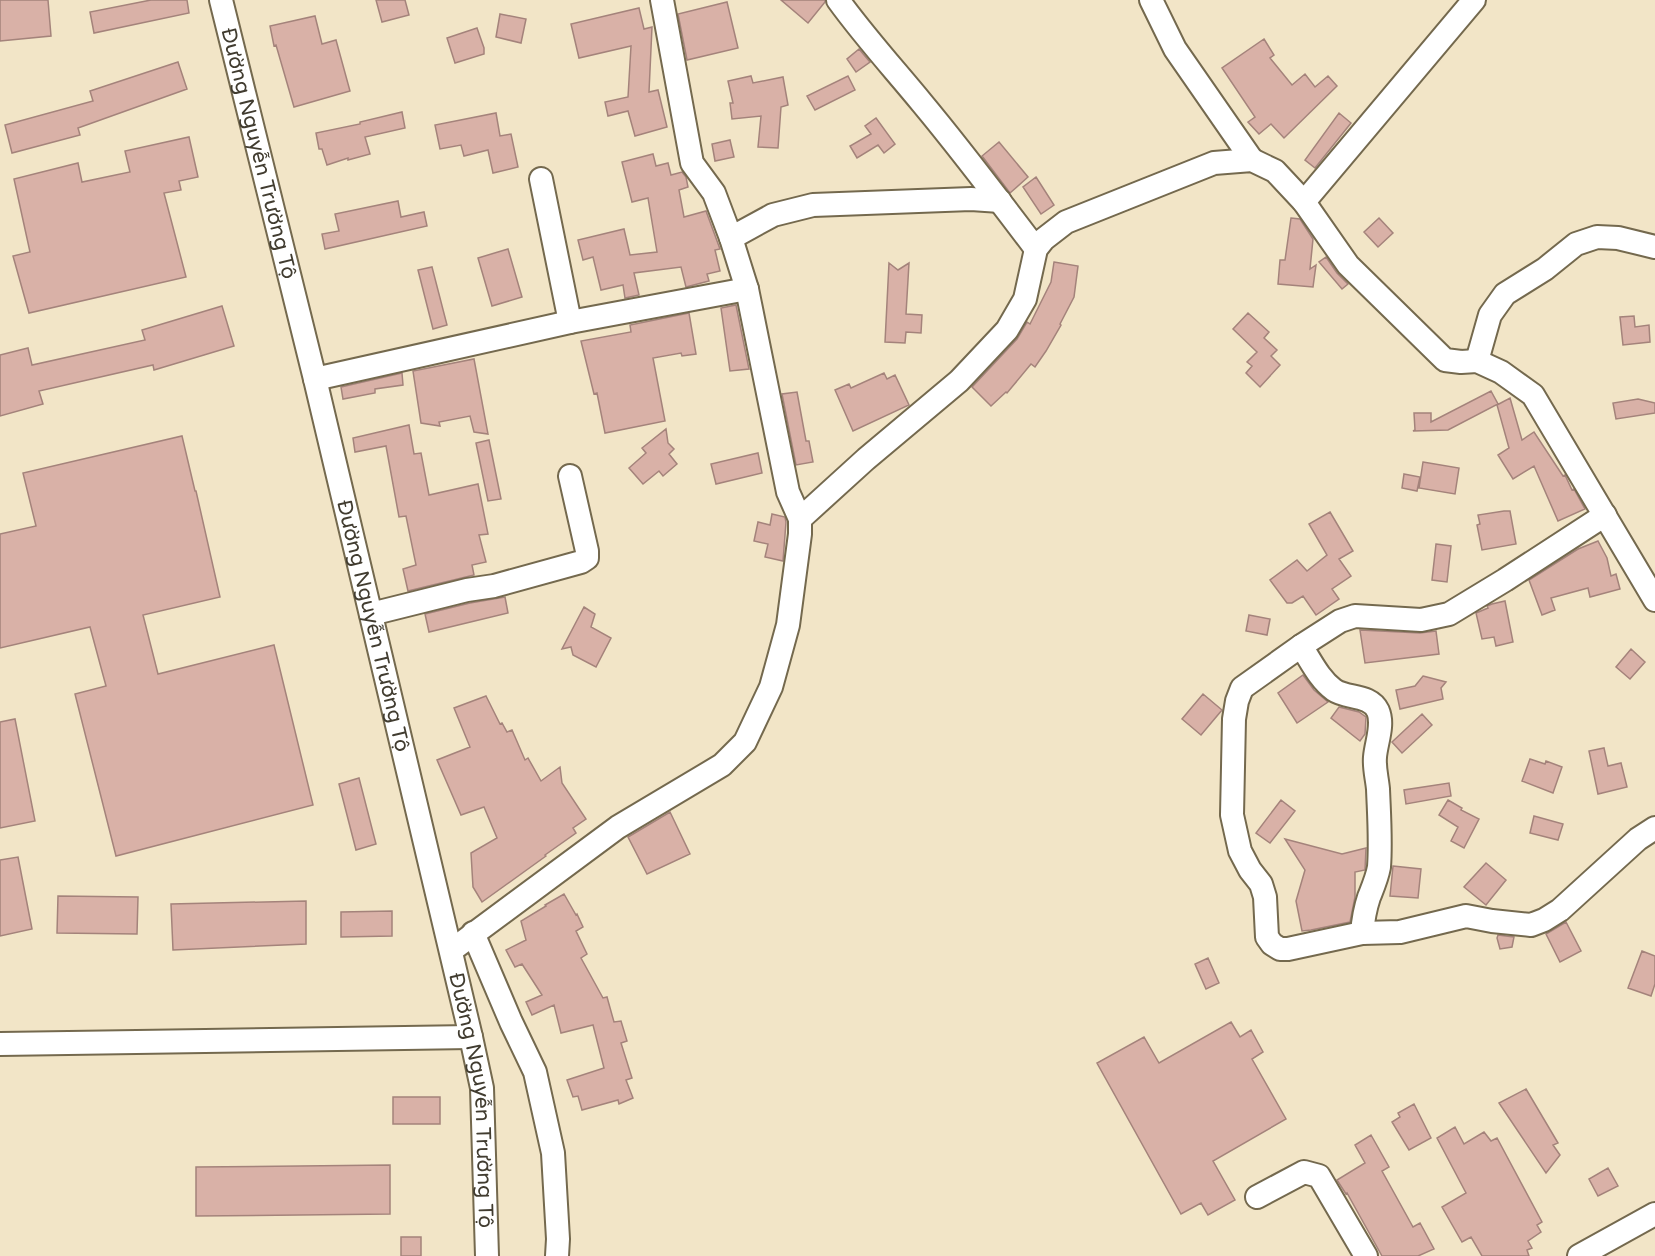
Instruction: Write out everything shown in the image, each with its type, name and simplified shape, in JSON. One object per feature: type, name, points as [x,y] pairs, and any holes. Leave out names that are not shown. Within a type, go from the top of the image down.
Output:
[{"type":"street","name":"Đường Nguyễn Trường Tộ","points":[[221,0],[315,379],[471,1037],[482,1089],[487,1256]]},
{"type":"street","points":[[452,950],[618,827],[722,765],[745,742],[771,687],[788,625],[800,519],[788,492],[747,289],[714,193],[692,163],[662,0]]},
{"type":"street","points":[[838,0],[876,50],[966,157],[1036,249]]},
{"type":"street","points":[[1151,0],[1175,49],[1252,160],[1275,171],[1304,202],[1348,265],[1445,360],[1477,361],[1501,372],[1533,395],[1655,600]]},
{"type":"street","points":[[1304,202],[1474,0]]},
{"type":"street","points":[[800,519],[866,459],[959,381],[1007,330],[1025,299],[1036,249],[1044,238],[1066,222],[1214,163],[1252,160]]},
{"type":"street","points":[[541,179],[570,321]]},
{"type":"street","points":[[731,238],[773,215],[813,205],[970,199],[1000,201]]},
{"type":"street","points":[[1477,361],[1490,315],[1506,294],[1545,269],[1576,244],[1597,237],[1618,238],[1655,247]]},
{"type":"street","points":[[315,379],[570,321],[747,289]]},
{"type":"street","points":[[371,614],[466,590],[494,586],[581,562],[586,558],[587,551],[570,476]]},
{"type":"street","points":[[1605,515],[1449,614],[1421,620],[1355,616],[1340,621],[1242,688],[1234,719],[1232,815],[1240,851],[1261,884],[1268,937],[1272,944],[1280,949],[1362,933],[1400,932],[1466,916],[1532,925],[1560,910],[1638,839],[1655,828]]},
{"type":"street","points":[[1301,646],[1323,681],[1336,692],[1371,703],[1378,712],[1380,724],[1374,767],[1380,823],[1378,867],[1376,882],[1363,919],[1362,933]]},
{"type":"street","points":[[473,933],[535,1072],[553,1153],[557,1256]]},
{"type":"street","points":[[0,1044],[471,1037]]},
{"type":"street","points":[[1257,1197],[1304,1172],[1319,1176],[1366,1256]]},
{"type":"street","points":[[1579,1256],[1655,1214]]},
{"type":"building","points":[[0,0],[48,0],[51,36],[0,41]]},
{"type":"building","points":[[151,0],[187,0],[189,13],[94,33],[90,12]]},
{"type":"building","points":[[376,0],[405,0],[409,15],[382,22]]},
{"type":"building","points":[[781,0],[825,0],[825,2],[808,23]]},
{"type":"building","points":[[727,2],[738,48],[687,60],[678,14]]},
{"type":"building","points":[[639,8],[644,29],[652,27],[649,92],[658,90],[667,127],[635,136],[628,111],[608,116],[605,102],[628,97],[631,46],[579,58],[571,24]]},
{"type":"building","points":[[500,14],[526,19],[521,43],[496,37]]},
{"type":"building","points":[[315,16],[322,44],[336,40],[350,91],[294,107],[276,45],[274,46],[270,26]]},
{"type":"building","points":[[477,28],[484,54],[455,63],[447,38]]},
{"type":"building","points":[[1264,39],[1274,55],[1270,58],[1292,85],[1305,74],[1315,87],[1328,76],[1337,86],[1284,138],[1271,124],[1259,134],[1248,122],[1255,117],[1222,68]]},
{"type":"building","points":[[859,49],[870,62],[856,72],[847,59]]},
{"type":"building","points":[[178,62],[187,89],[78,128],[80,135],[12,153],[5,125],[93,101],[90,91]]},
{"type":"building","points":[[751,76],[753,83],[783,77],[788,105],[781,107],[778,148],[758,147],[761,116],[732,119],[730,103],[733,103],[728,81]]},
{"type":"building","points":[[848,76],[855,90],[815,110],[807,96]]},
{"type":"building","points":[[402,112],[405,128],[365,137],[370,154],[327,165],[322,149],[319,149],[316,133]]},
{"type":"building","points":[[496,113],[500,136],[511,134],[518,167],[493,173],[488,150],[464,156],[461,145],[440,149],[435,125]]},
{"type":"building","points":[[1339,113],[1351,123],[1315,168],[1305,160]]},
{"type":"building","points":[[876,118],[895,144],[884,153],[878,145],[857,158],[850,146],[871,134],[865,126]]},
{"type":"building","points":[[189,137],[198,177],[179,181],[181,190],[164,193],[186,277],[29,313],[13,256],[30,252],[14,179],[78,163],[82,182],[130,172],[125,151]]},
{"type":"building","points":[[730,140],[734,157],[715,161],[712,144]]},
{"type":"building","points":[[999,142],[1028,177],[1010,193],[982,156]]},
{"type":"building","points":[[653,154],[656,166],[668,163],[671,175],[682,172],[686,177],[688,187],[679,190],[684,217],[706,211],[720,249],[715,250],[720,271],[707,274],[709,281],[686,287],[681,267],[634,273],[639,295],[625,298],[623,285],[601,290],[593,257],[583,260],[578,240],[624,229],[630,255],[657,252],[648,198],[632,202],[622,162]]},
{"type":"building","points":[[1036,177],[1054,205],[1041,214],[1023,187]]},
{"type":"building","points":[[398,201],[401,217],[424,212],[427,226],[325,249],[322,234],[339,231],[335,214]]},
{"type":"building","points":[[1291,218],[1300,219],[1313,239],[1310,269],[1316,265],[1313,287],[1278,284],[1280,260],[1285,260]]},
{"type":"building","points":[[1379,218],[1393,233],[1378,247],[1364,232]]},
{"type":"building","points":[[508,249],[522,297],[492,306],[478,258]]},
{"type":"building","points":[[1326,257],[1348,284],[1342,289],[1319,262]]},
{"type":"building","points":[[1054,262],[1078,266],[1074,297],[1061,325],[1035,367],[1031,364],[1007,393],[991,406],[972,387],[1017,339],[1027,322],[1030,324],[1051,282]]},
{"type":"building","points":[[889,263],[898,270],[909,263],[906,314],[922,315],[921,333],[906,332],[905,343],[885,342]]},
{"type":"building","points":[[432,267],[447,325],[433,329],[418,270]]},
{"type":"building","points":[[736,305],[749,369],[730,371],[721,308]]},
{"type":"building","points":[[222,306],[234,346],[154,370],[153,365],[39,391],[43,404],[0,416],[0,355],[28,348],[32,365],[145,340],[142,330]]},
{"type":"building","points":[[689,313],[696,354],[682,356],[681,353],[653,358],[665,421],[605,433],[597,393],[594,394],[581,341],[631,332],[630,325]]},
{"type":"building","points":[[1248,313],[1269,332],[1264,338],[1277,350],[1271,356],[1280,365],[1260,387],[1246,373],[1252,366],[1247,362],[1257,352],[1233,329]]},
{"type":"building","points":[[1634,316],[1635,327],[1649,325],[1650,342],[1623,345],[1620,317]]},
{"type":"building","points":[[474,359],[488,434],[474,432],[470,416],[439,422],[440,426],[421,423],[413,371]]},
{"type":"building","points":[[402,373],[403,385],[375,389],[375,393],[343,399],[341,387]]},
{"type":"building","points":[[884,373],[887,379],[895,375],[909,405],[853,431],[835,390],[849,384],[851,388]]},
{"type":"building","points":[[1491,391],[1498,404],[1448,430],[1413,431],[1415,430],[1414,413],[1431,413],[1431,422]]},
{"type":"building","points":[[797,392],[806,441],[809,441],[813,462],[796,465],[782,394]]},
{"type":"building","points":[[1510,398],[1522,440],[1534,432],[1563,476],[1565,475],[1585,509],[1558,521],[1534,466],[1513,479],[1498,455],[1509,448],[1497,405]]},
{"type":"building","points":[[1638,399],[1655,403],[1655,413],[1616,419],[1613,403]]},
{"type":"building","points":[[409,425],[414,454],[421,453],[429,495],[478,484],[488,534],[479,535],[486,562],[472,565],[474,575],[408,591],[403,569],[416,565],[406,516],[399,517],[386,446],[355,452],[353,438]]},
{"type":"building","points":[[666,429],[668,443],[674,449],[669,454],[677,464],[663,476],[659,471],[643,484],[629,468],[646,453],[642,448]]},
{"type":"building","points":[[182,436],[220,597],[143,615],[158,674],[274,645],[313,805],[116,856],[75,694],[106,686],[90,627],[0,648],[0,534],[36,526],[23,473]]},
{"type":"building","points":[[489,440],[501,499],[488,501],[476,443]]},
{"type":"building","points":[[758,453],[762,473],[716,484],[711,464]]},
{"type":"building","points":[[1423,462],[1459,468],[1455,494],[1419,488]]},
{"type":"building","points":[[1404,474],[1420,477],[1417,491],[1402,488]]},
{"type":"building","points":[[1510,511],[1516,544],[1482,550],[1477,525],[1480,524],[1478,515]]},
{"type":"building","points":[[1330,512],[1353,551],[1339,559],[1351,576],[1332,589],[1339,599],[1316,615],[1303,596],[1292,603],[1287,603],[1270,580],[1297,560],[1307,571],[1327,555],[1309,524]]},
{"type":"building","points":[[772,514],[785,517],[783,561],[765,557],[768,544],[754,541],[758,522],[770,525]]},
{"type":"building","points":[[1598,541],[1607,558],[1611,576],[1616,574],[1620,589],[1590,597],[1588,588],[1551,598],[1555,610],[1542,615],[1529,580],[1578,549]]},
{"type":"building","points":[[1436,544],[1451,546],[1447,582],[1432,580]]},
{"type":"building","points":[[505,597],[508,613],[429,632],[425,614]]},
{"type":"building","points":[[1505,601],[1513,642],[1496,646],[1494,637],[1482,639],[1476,613],[1488,608],[1487,606]]},
{"type":"building","points":[[584,607],[595,614],[591,627],[611,638],[596,667],[573,655],[571,647],[562,649]]},
{"type":"building","points":[[1249,615],[1270,619],[1267,635],[1246,631]]},
{"type":"building","points":[[1360,630],[1420,633],[1436,631],[1439,654],[1365,663]]},
{"type":"building","points":[[1631,649],[1645,662],[1630,679],[1616,667]]},
{"type":"building","points":[[1303,675],[1314,690],[1328,702],[1297,723],[1278,693]]},
{"type":"building","points":[[1423,676],[1446,682],[1441,688],[1443,699],[1400,709],[1396,690],[1415,686]]},
{"type":"building","points":[[1203,694],[1222,710],[1201,735],[1182,719]]},
{"type":"building","points":[[486,696],[500,724],[502,723],[507,732],[512,730],[525,760],[528,758],[541,781],[560,767],[562,783],[586,819],[573,828],[576,833],[482,902],[473,887],[471,853],[497,838],[484,807],[461,815],[437,760],[470,747],[454,708]]},
{"type":"building","points":[[1339,707],[1359,712],[1366,717],[1365,734],[1360,741],[1331,718]]},
{"type":"building","points":[[1422,714],[1432,725],[1402,753],[1392,742]]},
{"type":"building","points":[[15,719],[35,821],[0,828],[0,722]]},
{"type":"building","points":[[1604,748],[1608,766],[1621,763],[1627,787],[1598,794],[1589,751]]},
{"type":"building","points":[[1530,759],[1545,764],[1546,761],[1562,767],[1553,793],[1522,781]]},
{"type":"building","points":[[359,778],[376,844],[356,850],[339,784]]},
{"type":"building","points":[[1449,783],[1451,796],[1406,804],[1404,790]]},
{"type":"building","points":[[1281,800],[1295,811],[1270,843],[1256,833]]},
{"type":"building","points":[[1448,800],[1479,819],[1464,848],[1451,841],[1458,827],[1439,815]]},
{"type":"building","points":[[670,812],[690,854],[647,874],[628,837]]},
{"type":"building","points":[[1534,816],[1563,824],[1558,840],[1530,833]]},
{"type":"building","points":[[1285,839],[1342,854],[1366,848],[1365,870],[1355,872],[1355,897],[1350,922],[1302,931],[1296,901],[1305,870]]},
{"type":"building","points":[[18,857],[32,929],[0,936],[0,860]]},
{"type":"building","points":[[1486,863],[1506,880],[1486,905],[1464,887]]},
{"type":"building","points":[[1393,866],[1421,869],[1418,898],[1390,896]]},
{"type":"building","points":[[564,894],[583,927],[576,931],[587,954],[581,958],[603,998],[607,997],[614,1022],[621,1021],[627,1041],[621,1043],[632,1078],[626,1080],[633,1098],[619,1104],[618,1100],[582,1110],[578,1096],[573,1097],[567,1080],[604,1068],[593,1025],[561,1033],[554,1005],[532,1015],[526,1002],[542,995],[522,964],[515,967],[506,950],[526,940],[521,921]]},
{"type":"building","points":[[58,896],[138,897],[137,934],[57,933]]},
{"type":"building","points":[[306,901],[306,944],[173,950],[171,904]]},
{"type":"building","points":[[392,911],[392,936],[341,937],[341,912]]},
{"type":"building","points":[[1566,922],[1581,951],[1560,962],[1546,934]]},
{"type":"building","points":[[1498,935],[1514,937],[1512,947],[1500,949]]},
{"type":"building","points":[[1642,951],[1655,956],[1655,984],[1651,996],[1628,988]]},
{"type":"building","points":[[1208,958],[1219,983],[1206,989],[1195,964]]},
{"type":"building","points":[[1231,1022],[1240,1037],[1251,1030],[1263,1052],[1252,1059],[1286,1119],[1213,1161],[1235,1200],[1208,1215],[1201,1203],[1181,1214],[1097,1063],[1144,1037],[1159,1063]]},
{"type":"building","points":[[1526,1089],[1558,1143],[1553,1145],[1560,1155],[1546,1173],[1499,1103]]},
{"type":"building","points":[[393,1097],[440,1097],[440,1124],[393,1124]]},
{"type":"building","points":[[1414,1104],[1431,1138],[1409,1150],[1392,1122],[1400,1117],[1398,1113]]},
{"type":"building","points":[[1455,1127],[1464,1144],[1484,1132],[1491,1141],[1497,1138],[1542,1222],[1537,1225],[1541,1232],[1528,1241],[1532,1248],[1527,1250],[1529,1256],[1482,1256],[1471,1237],[1462,1242],[1442,1207],[1466,1193],[1437,1138]]},
{"type":"building","points":[[1371,1135],[1389,1167],[1382,1171],[1413,1227],[1420,1223],[1434,1249],[1418,1256],[1382,1256],[1347,1193],[1337,1180],[1365,1163],[1355,1145]]},
{"type":"building","points":[[390,1165],[390,1214],[196,1216],[196,1167]]},
{"type":"building","points":[[1608,1168],[1618,1186],[1598,1196],[1589,1179]]},
{"type":"building","points":[[401,1237],[421,1237],[421,1256],[401,1256]]}]
